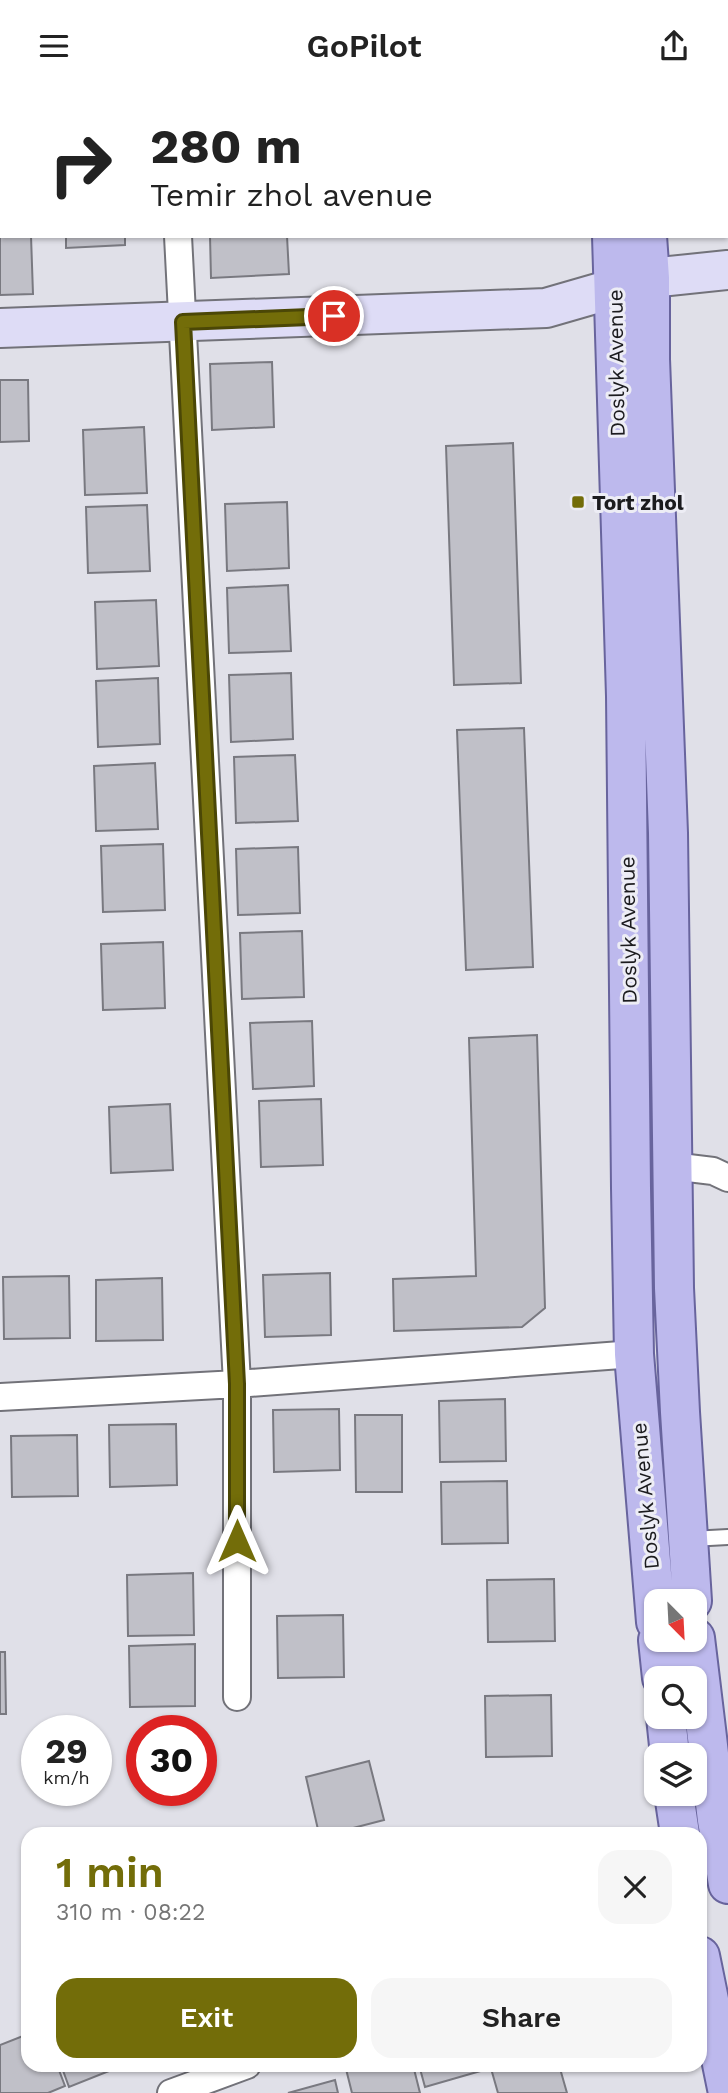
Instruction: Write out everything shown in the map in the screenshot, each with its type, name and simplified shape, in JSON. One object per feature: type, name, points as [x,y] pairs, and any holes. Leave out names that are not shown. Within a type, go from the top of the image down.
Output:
[{"type":"main road","name":"Doslyk Avenue","points":[[613,238],[632,283],[650,359],[668,832],[674,1302],[691,1589]]},
{"type":"main road","name":"Doslyk Avenue","points":[[646,238],[632,283],[615,370],[626,696],[634,1354],[653,1589]]},
{"type":"main road","points":[[697,1652],[717,1820],[728,1884]]},
{"type":"main road","points":[[676,1806],[679,1827]]},
{"type":"main road","points":[[707,1990],[728,2093]]},
{"type":"street","points":[[178,238],[237,1384],[237,1697]]},
{"type":"street","points":[[0,328],[546,308],[632,283],[728,269]]},
{"type":"street","points":[[672,1166],[713,1171],[728,1178]]},
{"type":"street","points":[[0,1397],[237,1384],[634,1354]]},
{"type":"street","points":[[171,2093],[228,2072]]},
{"type":"lane","points":[[688,1539],[728,1537]]},
{"type":"building","points":[[0,238],[31,238],[33,294],[0,295]]},
{"type":"building","points":[[66,238],[125,238],[125,245],[66,248]]},
{"type":"building","points":[[210,238],[287,238],[289,274],[211,278]]},
{"type":"building","points":[[272,362],[274,427],[212,430],[210,364]]},
{"type":"building","points":[[0,380],[28,380],[29,441],[0,442]]},
{"type":"building","points":[[144,427],[147,493],[85,495],[83,430]]},
{"type":"building","points":[[513,443],[521,683],[454,685],[446,446]]},
{"type":"building","points":[[287,502],[289,568],[227,571],[225,504]]},
{"type":"building","points":[[147,505],[150,571],[88,573],[86,507]]},
{"type":"building","points":[[288,585],[291,651],[229,653],[227,588]]},
{"type":"building","points":[[156,600],[159,666],[97,669],[95,602]]},
{"type":"building","points":[[291,673],[293,739],[231,742],[229,675]]},
{"type":"building","points":[[158,678],[160,744],[98,747],[96,681]]},
{"type":"building","points":[[524,728],[533,967],[466,970],[457,730]]},
{"type":"building","points":[[295,755],[298,821],[236,823],[234,757]]},
{"type":"building","points":[[155,763],[158,829],[96,831],[94,766]]},
{"type":"building","points":[[163,844],[165,910],[103,912],[101,846]]},
{"type":"building","points":[[298,847],[300,913],[238,915],[236,849]]},
{"type":"building","points":[[302,931],[304,997],[242,999],[240,933]]},
{"type":"building","points":[[163,942],[165,1008],[103,1010],[101,944]]},
{"type":"building","points":[[312,1021],[314,1086],[253,1089],[250,1023]]},
{"type":"building","points":[[537,1035],[545,1308],[522,1327],[394,1331],[393,1279],[476,1276],[469,1038]]},
{"type":"building","points":[[321,1099],[323,1165],[261,1167],[259,1101]]},
{"type":"building","points":[[170,1104],[173,1170],[111,1173],[109,1107]]},
{"type":"building","points":[[330,1273],[331,1335],[265,1337],[263,1275]]},
{"type":"building","points":[[69,1276],[70,1338],[4,1339],[3,1277]]},
{"type":"building","points":[[162,1278],[163,1340],[96,1341],[96,1280]]},
{"type":"building","points":[[505,1399],[506,1461],[440,1462],[439,1401]]},
{"type":"building","points":[[339,1409],[340,1470],[274,1472],[273,1410]]},
{"type":"building","points":[[355,1415],[402,1415],[402,1492],[356,1492]]},
{"type":"building","points":[[176,1424],[177,1485],[110,1487],[109,1425]]},
{"type":"building","points":[[77,1435],[78,1496],[12,1497],[11,1436]]},
{"type":"building","points":[[507,1481],[508,1543],[442,1544],[441,1482]]},
{"type":"building","points":[[193,1573],[194,1635],[128,1636],[127,1575]]},
{"type":"building","points":[[554,1579],[555,1641],[488,1642],[487,1580]]},
{"type":"building","points":[[343,1615],[344,1677],[278,1678],[277,1616]]},
{"type":"building","points":[[195,1644],[195,1706],[130,1707],[129,1646]]},
{"type":"building","points":[[0,1652],[5,1652],[6,1714],[0,1714]]},
{"type":"building","points":[[551,1695],[552,1756],[486,1757],[485,1696]]},
{"type":"building","points":[[369,1761],[384,1820],[357,1827],[317,1827],[306,1777]]},
{"type":"building","points":[[21,2037],[21,2072],[60,2072],[65,2086],[48,2093],[0,2093],[0,2045]]},
{"type":"building","points":[[64,2072],[106,2072],[69,2087]]},
{"type":"building","points":[[347,2072],[415,2072],[420,2093],[352,2093]]},
{"type":"building","points":[[421,2072],[477,2072],[425,2087]]},
{"type":"building","points":[[492,2072],[561,2072],[567,2093],[498,2093]]},
{"type":"building","points":[[335,2080],[338,2093],[288,2093]]},
{"type":"place","name":"Tort zhol","points":[[578,502]]},
{"type":"route","points":[[237,1541],[237,1384],[183,322],[334,316]]}]
